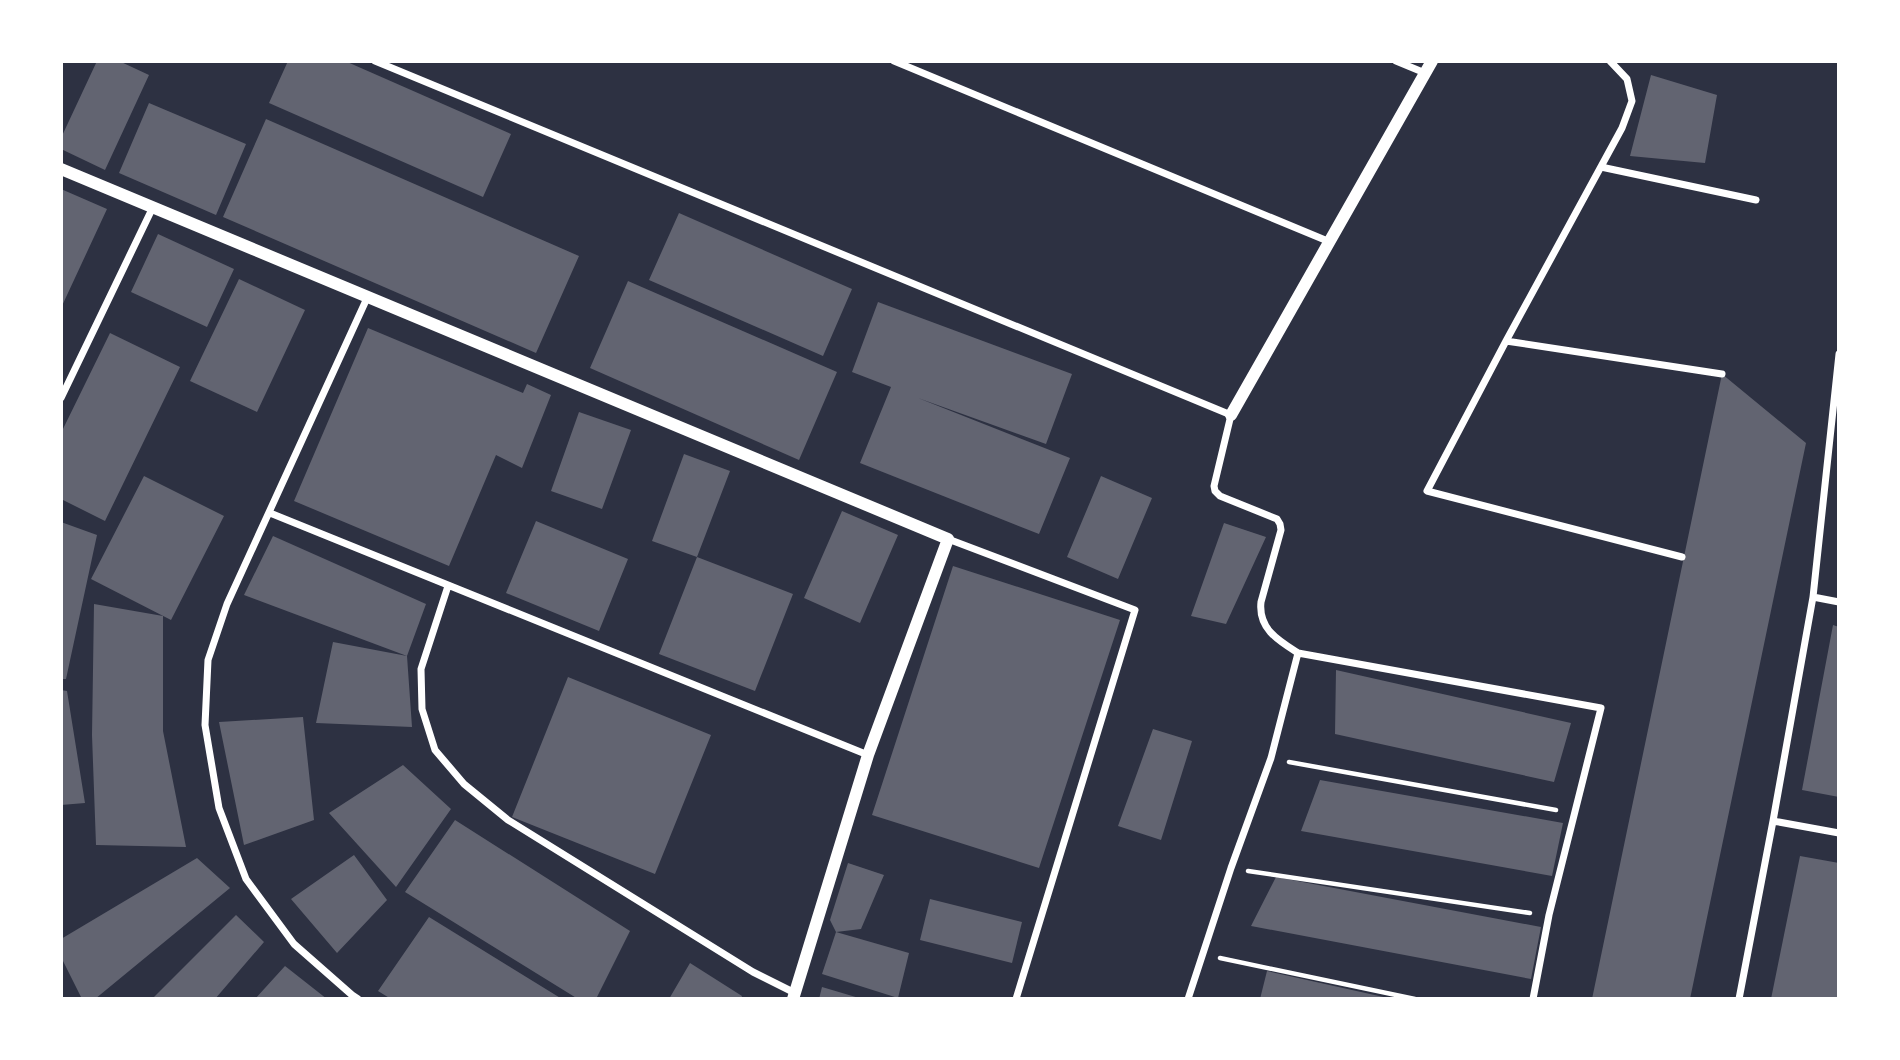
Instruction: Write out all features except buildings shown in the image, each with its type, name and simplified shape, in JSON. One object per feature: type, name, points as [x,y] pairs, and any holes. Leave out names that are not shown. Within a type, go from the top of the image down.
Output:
[{"type":"street","points":[[375,61],[1231,415]]},
{"type":"street","points":[[894,61],[1331,242]]},
{"type":"street","points":[[1396,61],[1425,73]]},
{"type":"street","points":[[1432,61],[1231,415],[1214,486],[1220,496],[1277,519],[1280,524],[1281,530],[1260,614],[1270,632],[1298,653],[1601,708],[1549,915],[1533,999]]},
{"type":"street","points":[[1610,61],[1627,79],[1632,101],[1622,128],[1427,492],[1682,557]]},
{"type":"street","points":[[1601,167],[1756,200]]},
{"type":"street","points":[[61,169],[948,539],[1135,610],[1016,999]]},
{"type":"street","points":[[61,398],[153,207]]},
{"type":"street","points":[[358,999],[294,944],[246,879],[219,808],[205,725],[208,660],[227,604],[368,296]]},
{"type":"street","points":[[1506,341],[1722,374]]},
{"type":"street","points":[[1739,999],[1813,597],[1838,359]]},
{"type":"street","points":[[270,513],[868,755]]},
{"type":"street","points":[[448,586],[421,669],[422,709],[435,750],[464,784],[508,820],[794,996],[868,755],[948,539]]},
{"type":"street","points":[[1813,597],[1839,602]]},
{"type":"street","points":[[1188,999],[1271,758],[1298,653]]},
{"type":"street","points":[[1773,821],[1839,833]]},
{"type":"path","points":[[1271,758],[1575,814]]},
{"type":"path","points":[[1231,868],[1549,915]]},
{"type":"path","points":[[1202,954],[1415,999]]}]
